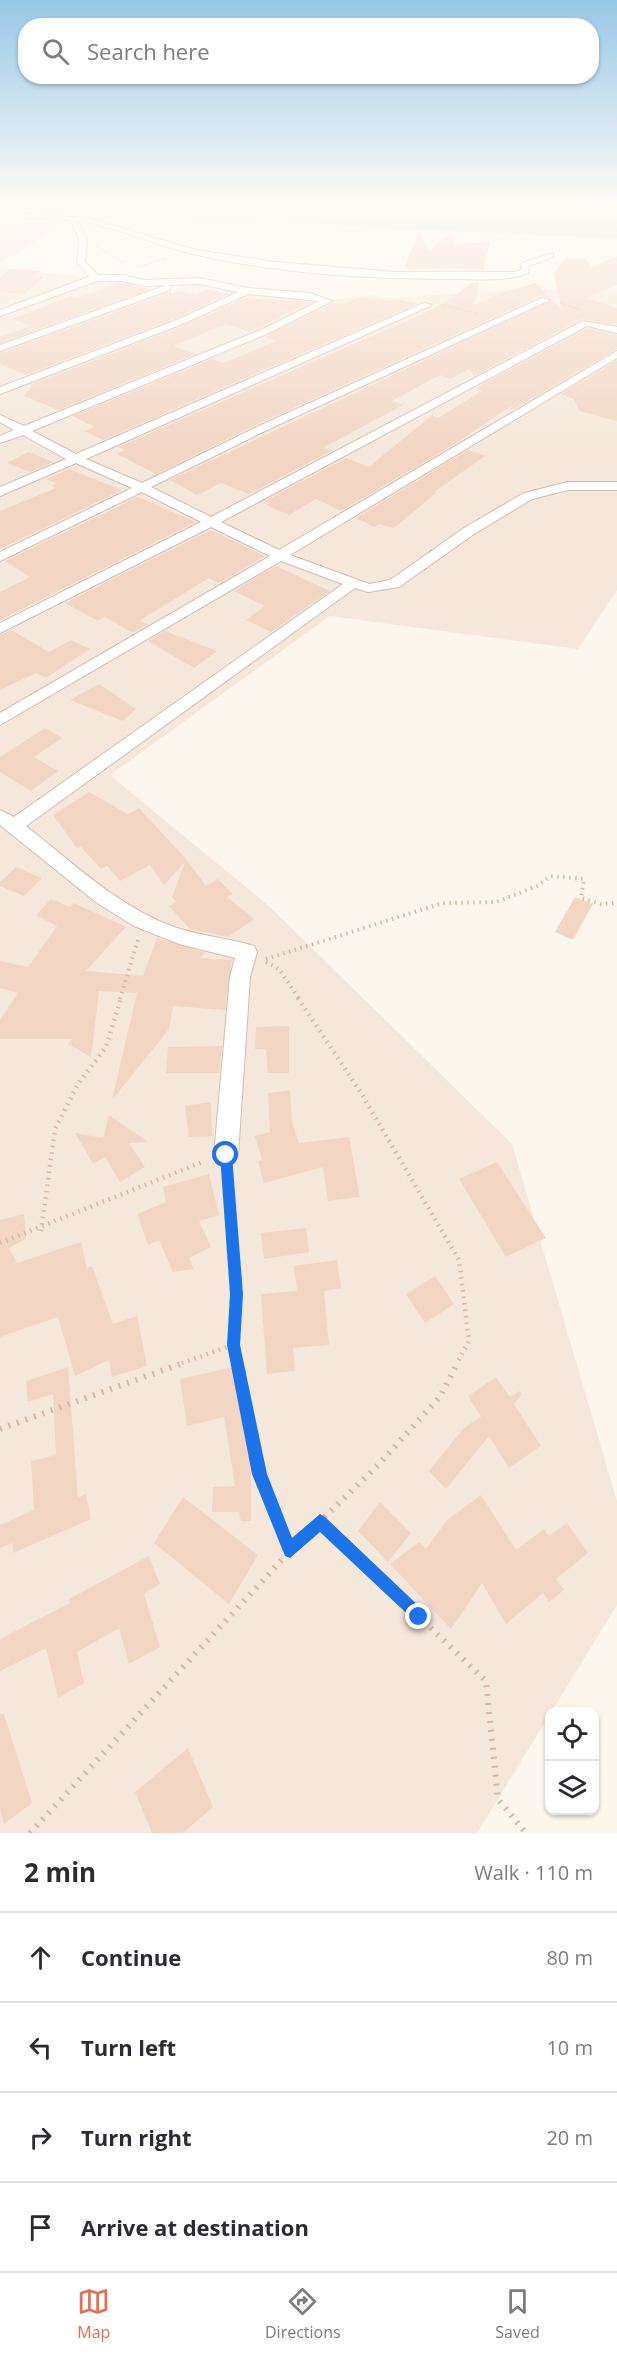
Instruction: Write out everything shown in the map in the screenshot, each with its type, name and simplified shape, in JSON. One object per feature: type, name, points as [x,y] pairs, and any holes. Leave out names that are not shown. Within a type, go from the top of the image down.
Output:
[{"type":"street","points":[[0,313],[70,288]]},
{"type":"street","points":[[0,348],[168,288]]},
{"type":"street","points":[[0,440],[266,331],[327,301],[310,296],[248,291],[233,288]]},
{"type":"street","points":[[0,391],[182,321],[248,291]]},
{"type":"street","points":[[0,557],[401,363],[544,300]]},
{"type":"street","points":[[0,492],[427,305]]},
{"type":"street","points":[[0,629],[212,521],[586,323],[617,330]]},
{"type":"street","points":[[0,720],[280,556],[617,354]]},
{"type":"street","points":[[0,418],[74,458],[141,487],[280,556],[368,588],[394,584],[469,531],[528,496],[568,486],[617,486]]},
{"type":"street","points":[[226,1155],[239,988],[247,952],[181,937],[142,922],[108,900],[4,819],[353,583]]},
{"type":"path","points":[[427,305],[441,304],[502,320]]},
{"type":"path","points":[[30,1833],[290,1551],[378,1465],[440,1397],[469,1341],[459,1260],[354,1083],[279,969],[262,960],[443,903],[496,902],[537,886],[551,876],[584,879],[581,898],[601,904],[617,903]]},
{"type":"path","points":[[41,1231],[56,1129],[78,1084],[106,1047],[133,963],[142,922]]},
{"type":"path","points":[[0,1243],[41,1231],[157,1178],[226,1155],[237,1294],[233,1345],[260,1474],[290,1551]]},
{"type":"path","points":[[0,1429],[233,1345]]},
{"type":"path","points":[[320,1522],[486,1682],[498,1799],[526,1833]]},
{"type":"shaded area","points":[[0,288],[141,288],[151,297],[178,288],[219,288],[331,300],[371,295],[389,298],[527,289],[617,292],[617,590],[578,649],[330,616],[110,775],[270,907],[512,1144],[617,1501],[617,1605],[554,1707],[545,1707],[545,1722],[477,1833],[0,1833]]},
{"type":"building","points":[[0,288],[32,288],[24,294],[0,292]]},
{"type":"building","points":[[106,288],[150,289],[0,343],[0,337],[31,326],[12,319],[71,296],[80,297]]},
{"type":"building","points":[[466,288],[479,288],[474,305],[519,288],[540,288],[550,298],[541,296],[260,423],[156,474],[117,454],[125,450],[118,447],[434,309]]},
{"type":"building","points":[[557,288],[611,288],[587,298],[617,308],[617,325],[582,319],[474,376],[470,369],[450,379],[440,375],[392,401],[403,405],[323,448],[331,451],[249,494],[221,483],[197,495],[170,480],[552,300],[562,310]]},
{"type":"building","points":[[207,289],[228,294],[178,317],[26,375],[0,364],[0,353],[166,294],[183,291],[195,295]]},
{"type":"building","points":[[361,297],[391,301],[392,298],[416,304],[103,440],[84,431],[94,427],[73,416],[212,359],[224,363],[276,341],[265,337],[333,303],[342,304]]},
{"type":"building","points":[[245,298],[311,302],[250,332],[226,324],[173,346],[196,354],[58,410],[24,396],[33,384],[186,325]]},
{"type":"building","points":[[587,328],[617,335],[617,349],[514,409],[510,407],[458,442],[341,511],[316,499],[289,515],[266,505],[270,503],[265,501],[346,458],[369,467],[432,415],[438,418],[482,391],[476,388]]},
{"type":"building","points":[[617,361],[617,421],[579,411],[574,399],[561,394]]},
{"type":"building","points":[[468,450],[485,456],[434,492],[436,493],[394,528],[379,524],[374,527],[356,518]]},
{"type":"building","points":[[29,452],[53,462],[30,472],[7,463]]},
{"type":"building","points":[[69,469],[122,490],[0,549],[0,511],[56,488],[51,486],[57,483],[46,479]]},
{"type":"building","points":[[138,497],[196,522],[0,620],[0,592],[30,577],[5,561]]},
{"type":"building","points":[[211,530],[265,556],[219,583],[209,578],[139,621],[148,624],[133,633],[105,617],[98,621],[65,603]]},
{"type":"building","points":[[276,566],[330,591],[271,632],[246,620],[265,606],[234,591]]},
{"type":"building","points":[[11,630],[49,652],[71,640],[90,649],[46,678],[36,673],[0,690],[0,635]]},
{"type":"building","points":[[165,631],[217,651],[194,668],[148,641]]},
{"type":"building","points":[[99,684],[136,709],[123,721],[70,700]]},
{"type":"building","points":[[45,728],[62,738],[34,757],[58,771],[31,791],[0,772],[0,757]]},
{"type":"building","points":[[89,792],[128,814],[139,808],[186,859],[206,886],[218,879],[233,894],[227,897],[254,919],[228,937],[190,929],[169,906],[176,902],[172,897],[185,862],[164,885],[150,865],[120,881],[107,866],[101,869],[81,847],[77,848],[53,815]]},
{"type":"building","points":[[16,867],[42,878],[24,896],[0,886],[0,882]]},
{"type":"building","points":[[575,897],[593,904],[573,940],[555,932]]},
{"type":"building","points":[[51,899],[70,907],[74,903],[126,927],[86,971],[143,976],[157,938],[206,953],[199,958],[232,960],[225,1010],[173,1006],[169,1029],[112,1100],[137,993],[99,991],[91,1057],[68,1044],[72,1039],[0,1039],[0,1020],[18,993],[0,988],[0,961],[28,967],[57,926],[36,915]]},
{"type":"building","points":[[289,1026],[289,1073],[268,1073],[266,1049],[255,1049],[256,1027]]},
{"type":"building","points":[[222,1046],[219,1073],[166,1073],[168,1047]]},
{"type":"building","points":[[290,1090],[292,1121],[299,1143],[349,1137],[360,1197],[328,1201],[323,1167],[264,1183],[258,1161],[262,1160],[255,1136],[270,1132],[268,1093]]},
{"type":"building","points":[[211,1102],[212,1136],[189,1137],[185,1106]]},
{"type":"building","points":[[109,1115],[148,1142],[129,1143],[145,1167],[120,1182],[105,1157],[93,1164],[75,1133],[103,1138]]},
{"type":"building","points":[[497,1162],[546,1238],[506,1257],[459,1179]]},
{"type":"building","points":[[209,1174],[219,1215],[199,1221],[211,1247],[189,1258],[194,1269],[173,1272],[159,1240],[148,1245],[137,1214],[166,1202],[163,1187]]},
{"type":"building","points":[[24,1214],[26,1239],[9,1248],[17,1263],[81,1242],[87,1268],[92,1266],[113,1324],[137,1316],[147,1366],[112,1377],[109,1360],[75,1376],[58,1317],[0,1337],[0,1220]]},
{"type":"building","points":[[306,1228],[309,1252],[264,1259],[261,1233]]},
{"type":"building","points":[[337,1260],[341,1288],[324,1291],[329,1345],[293,1348],[295,1371],[267,1374],[261,1294],[297,1291],[294,1266]]},
{"type":"building","points":[[435,1276],[454,1304],[425,1323],[406,1294]]},
{"type":"building","points":[[68,1367],[78,1498],[86,1494],[91,1519],[13,1553],[12,1543],[0,1548],[0,1525],[34,1510],[31,1461],[56,1455],[53,1394],[28,1402],[26,1381]]},
{"type":"building","points":[[233,1367],[251,1469],[251,1521],[241,1521],[239,1512],[212,1512],[213,1487],[235,1486],[224,1417],[187,1426],[180,1379]]},
{"type":"building","points":[[496,1377],[510,1397],[519,1391],[522,1394],[514,1404],[541,1446],[509,1468],[489,1436],[446,1489],[429,1471],[464,1428],[481,1417],[468,1396]]},
{"type":"building","points":[[481,1495],[516,1550],[544,1529],[549,1536],[567,1523],[588,1553],[556,1579],[564,1590],[549,1602],[543,1593],[506,1624],[482,1583],[451,1629],[390,1564],[419,1542],[426,1549],[447,1520]]},
{"type":"building","points":[[183,1497],[258,1555],[229,1604],[154,1543]]},
{"type":"building","points":[[380,1502],[411,1533],[388,1562],[358,1531]]},
{"type":"building","points":[[149,1556],[160,1584],[144,1594],[160,1647],[129,1664],[119,1628],[77,1652],[84,1683],[58,1698],[46,1648],[0,1671],[0,1639],[70,1603],[69,1599]]},
{"type":"building","points":[[0,1714],[4,1714],[32,1803],[4,1824],[0,1810]]},
{"type":"building","points":[[188,1748],[213,1807],[183,1833],[152,1833],[135,1792]]},
{"type":"route","points":[[226,1155],[237,1294],[233,1345],[260,1474],[290,1551],[320,1522],[419,1617]]}]
